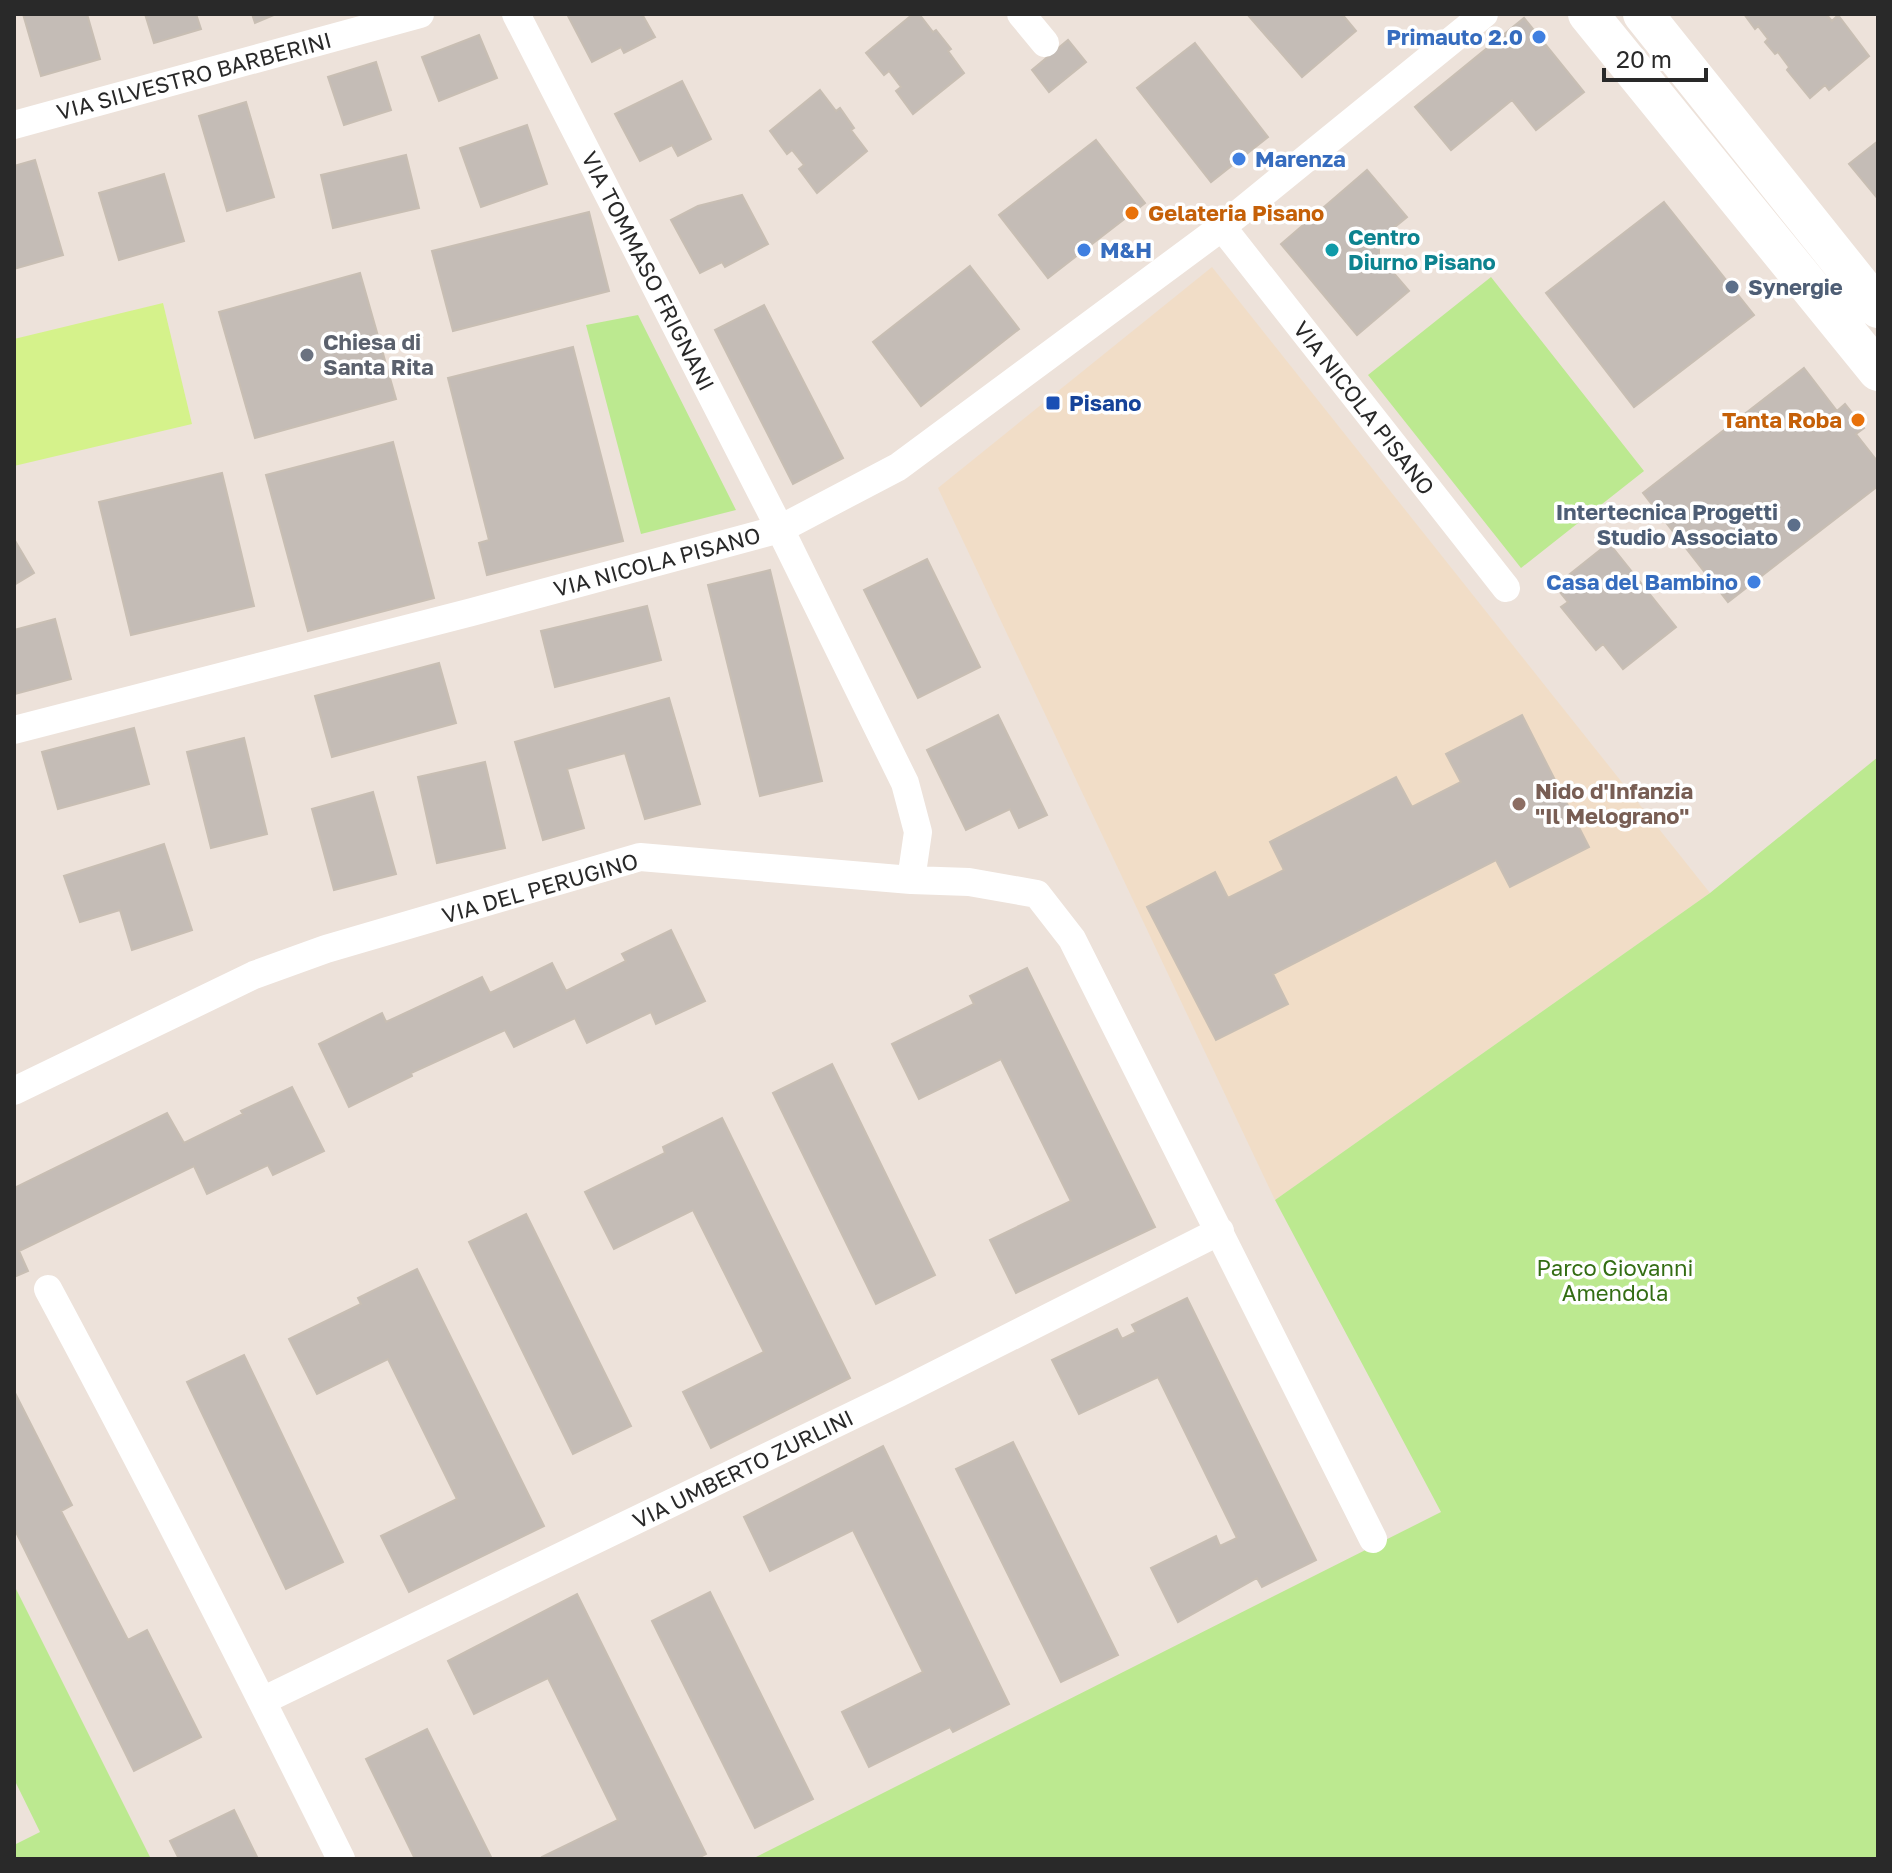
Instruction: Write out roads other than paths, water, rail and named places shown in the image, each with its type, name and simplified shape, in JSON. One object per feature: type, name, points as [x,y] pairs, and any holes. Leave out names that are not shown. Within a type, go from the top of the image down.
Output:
[{"type":"main road","points":[[1588,14],[1878,371]]},
{"type":"main road","points":[[1643,14],[1878,308]]},
{"type":"street","name":"VIA SILVESTRO BARBERINI","points":[[14,125],[420,14]]},
{"type":"street","name":"VIA TOMMASO FRIGNANI","points":[[516,14],[780,529]]},
{"type":"street","points":[[1021,14],[1045,43]]},
{"type":"street","name":"VIA NICOLA PISANO","points":[[14,730],[780,529],[898,467],[1222,227],[1484,14]]},
{"type":"street","name":"VIA NICOLA PISANO","points":[[1222,227],[1506,588]]},
{"type":"street","points":[[780,529],[905,783],[918,832],[911,880],[969,882],[1037,894],[1072,939],[1373,1539]]},
{"type":"street","name":"VIA DEL PERUGINO","points":[[14,1091],[268,970],[326,949],[640,857],[911,880]]},
{"type":"street","name":"VIA UMBERTO ZURLINI","points":[[262,1701],[899,1393],[1220,1231]]},
{"type":"street","points":[[48,1289],[115,1413],[341,1859]]},
{"type":"place","name":"Primauto 2.0","points":[[1539,37]]},
{"type":"place","name":"Marenza","points":[[1239,159]]},
{"type":"place","name":"Gelateria Pisano","points":[[1132,213]]},
{"type":"place","name":"M&H","points":[[1084,250]]},
{"type":"place","name":"Centro Diurno Pisano","points":[[1332,250]]},
{"type":"place","name":"Synergie","points":[[1732,287]]},
{"type":"place","name":"Chiesa di Santa Rita","points":[[307,355]]},
{"type":"place","name":"Pisano","points":[[1053,403]]},
{"type":"place","name":"Tanta Roba","points":[[1858,420]]},
{"type":"place","name":"Intertecnica Progetti Studio Associato","points":[[1794,525]]},
{"type":"place","name":"Casa del Bambino","points":[[1754,582]]},
{"type":"place","name":"Nido d'Infanzia \"Il Melograno\"","points":[[1519,804]]},
{"type":"park label","name":"Parco Giovanni Amendola","points":[[1615,1280]]}]
